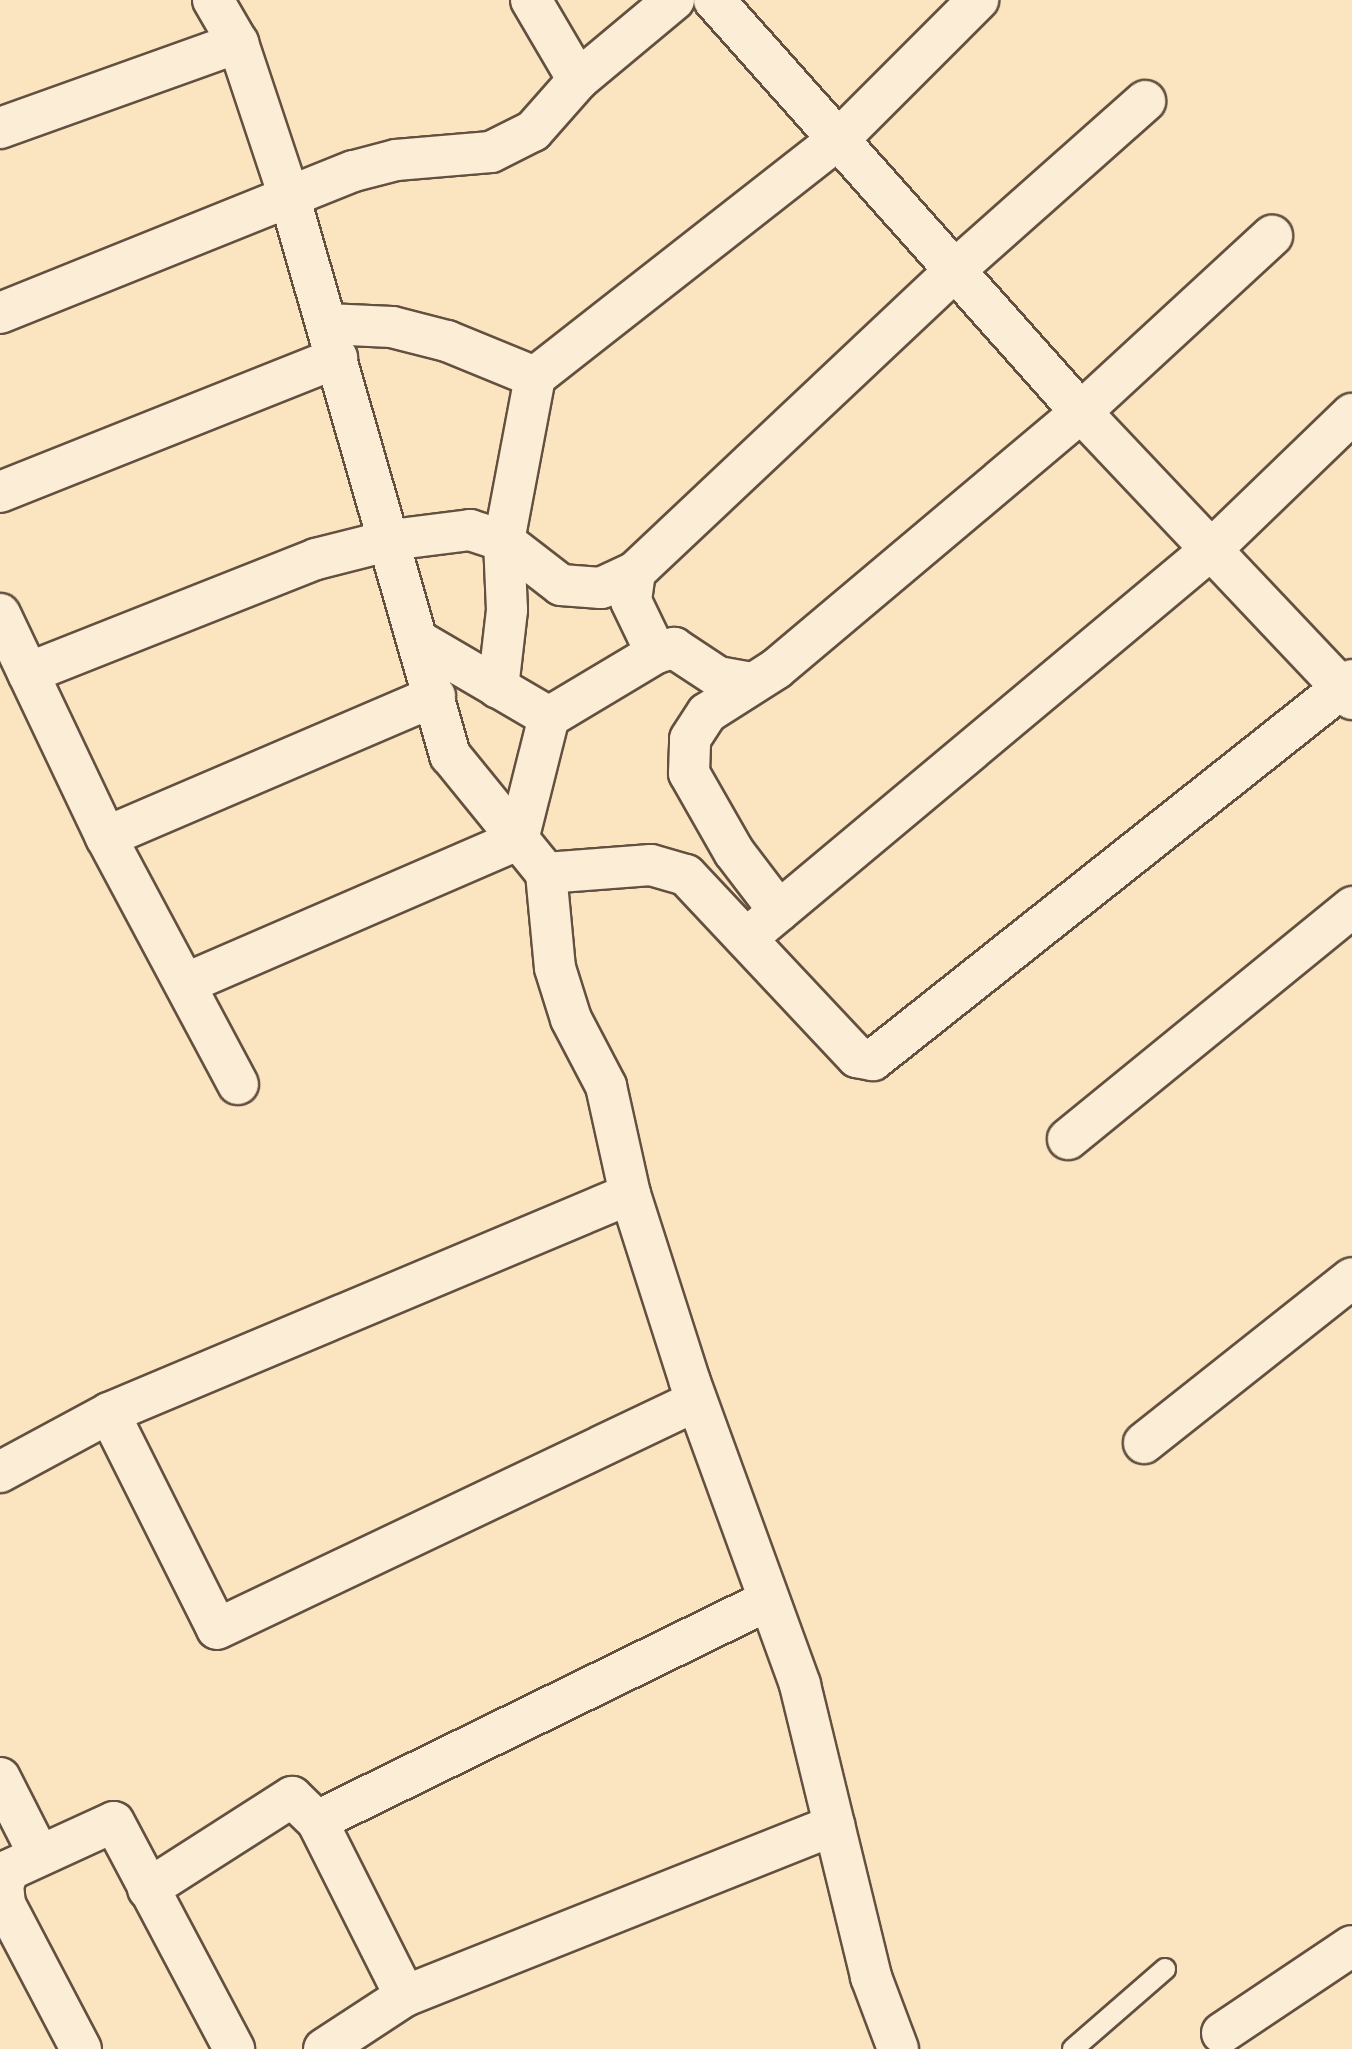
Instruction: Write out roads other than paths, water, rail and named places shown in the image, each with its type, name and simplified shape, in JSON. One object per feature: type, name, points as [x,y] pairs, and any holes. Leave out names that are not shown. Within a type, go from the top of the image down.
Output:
[{"type":"street","points":[[213,0],[238,43],[290,199],[391,540],[450,755],[546,873],[555,968],[571,1019],[606,1086],[630,1194],[696,1401],[800,1685],[871,1977],[898,2049]]},
{"type":"street","points":[[531,0],[578,80]]},
{"type":"street","points":[[0,313],[396,160],[491,152],[533,131],[578,80],[674,0]]},
{"type":"street","points":[[546,873],[651,865],[671,868],[686,875],[857,1057],[873,1060],[1349,689],[1081,412],[841,137],[714,0]]},
{"type":"street","points":[[498,688],[507,610],[504,541],[535,377],[841,137],[978,0]]},
{"type":"street","points":[[0,128],[238,43]]},
{"type":"street","points":[[28,673],[316,559],[391,540],[470,530],[504,541],[561,585],[601,588],[635,572],[956,269],[1145,101]]},
{"type":"street","points":[[779,911],[734,852],[689,773],[690,739],[707,713],[776,669],[1081,412],[1272,236]]},
{"type":"street","points":[[0,492],[332,341],[392,327],[447,341],[535,377]]},
{"type":"street","points":[[745,939],[1213,548],[1352,414]]},
{"type":"street","points":[[635,572],[631,601],[656,653]]},
{"type":"street","points":[[0,614],[106,837],[187,983],[238,1084]]},
{"type":"street","points":[[419,641],[549,717]]},
{"type":"street","points":[[518,840],[549,717],[656,653],[674,648],[718,677],[751,683]]},
{"type":"street","points":[[106,837],[435,696]]},
{"type":"street","points":[[187,983],[518,840]]},
{"type":"street","points":[[1068,1139],[1352,907]]},
{"type":"street","points":[[0,1472],[109,1413],[630,1194]]},
{"type":"street","points":[[1144,1443],[1352,1278]]},
{"type":"street","points":[[109,1413],[217,1629],[696,1401]]},
{"type":"street","points":[[317,1821],[769,1600]]},
{"type":"street","points":[[0,1778],[39,1855]]},
{"type":"street","points":[[148,1889],[292,1797],[317,1821],[405,1996]]},
{"type":"street","points":[[81,2049],[5,1904],[3,1885],[9,1870],[114,1822],[234,2049]]},
{"type":"street","points":[[324,2049],[405,1996],[834,1825]]},
{"type":"street","points":[[1222,2033],[1352,1946]]},
{"type":"lane","points":[[1073,2049],[1165,1969]]}]
